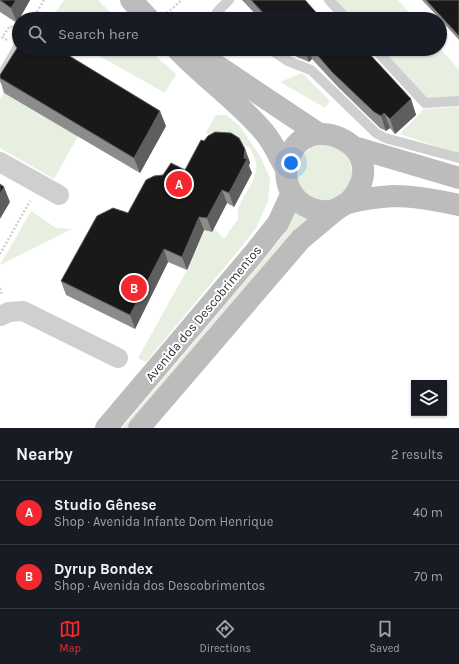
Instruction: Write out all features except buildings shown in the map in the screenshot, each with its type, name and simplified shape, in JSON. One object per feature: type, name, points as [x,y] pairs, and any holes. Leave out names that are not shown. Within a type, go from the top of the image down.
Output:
[{"type":"main road","points":[[131,0],[150,12]]},
{"type":"main road","points":[[183,56],[196,70],[249,116],[265,133],[286,169]]},
{"type":"main road","points":[[202,56],[319,134]]},
{"type":"main road","points":[[342,206],[357,194],[363,176],[360,157],[354,147],[344,138],[332,134],[319,134],[305,139],[296,146],[289,156],[286,169],[287,181],[292,193],[300,202],[311,209],[324,211],[392,196],[424,197],[459,205]]},
{"type":"main road","points":[[354,147],[459,178]]},
{"type":"main road","name":"Avenida dos Descobrimentos","points":[[106,428],[278,223],[292,193]]},
{"type":"main road","name":"Avenida dos Descobrimentos","points":[[139,428],[292,249],[342,206]]},
{"type":"street","points":[[0,162],[59,195]]},
{"type":"street","points":[[0,316],[9,312],[23,311],[118,358]]},
{"type":"lane","points":[[217,12],[229,0]]},
{"type":"lane","points":[[329,0],[340,12]]},
{"type":"lane","points":[[0,78],[13,56]]},
{"type":"lane","points":[[280,56],[288,61],[311,70],[376,133],[385,138],[459,158]]},
{"type":"lane","points":[[381,56],[425,103],[459,101]]},
{"type":"path","points":[[36,12],[44,0]]},
{"type":"path","points":[[165,12],[182,0]]},
{"type":"path","points":[[0,254],[40,185]]},
{"type":"green space","points":[[64,0],[98,0],[110,12],[56,12]]},
{"type":"green space","points":[[336,0],[398,0],[409,12],[347,12]]},
{"type":"green space","points":[[99,56],[156,56],[176,74],[165,93]]},
{"type":"green space","points":[[386,56],[447,56],[459,70],[459,96],[426,99]]},
{"type":"green space","points":[[302,73],[330,101],[325,108],[280,82]]},
{"type":"green space","points":[[4,93],[78,136],[54,179],[0,148],[0,100]]},
{"type":"green space","points":[[459,107],[459,154],[400,134],[424,109]]},
{"type":"green space","points":[[216,115],[226,115],[240,126],[260,156],[270,178],[268,201],[256,228],[146,362],[138,358],[187,270],[204,230],[211,232],[214,228],[224,239],[238,219],[240,205],[251,185],[256,171],[256,163],[250,148],[238,142],[209,135],[206,132]]},
{"type":"green space","points":[[324,145],[335,147],[344,153],[350,162],[352,173],[350,184],[344,193],[335,199],[324,201],[313,199],[304,193],[298,184],[296,173],[298,162],[304,153],[313,147]]},
{"type":"green space","points":[[293,209],[299,215],[311,220],[129,428],[122,428],[283,236]]},
{"type":"green space","points":[[31,211],[56,228],[72,229],[0,265]]},
{"type":"place","name":"Studio Gênese","points":[[179,184]]},
{"type":"place","name":"Dyrup Bondex","points":[[134,288]]}]
